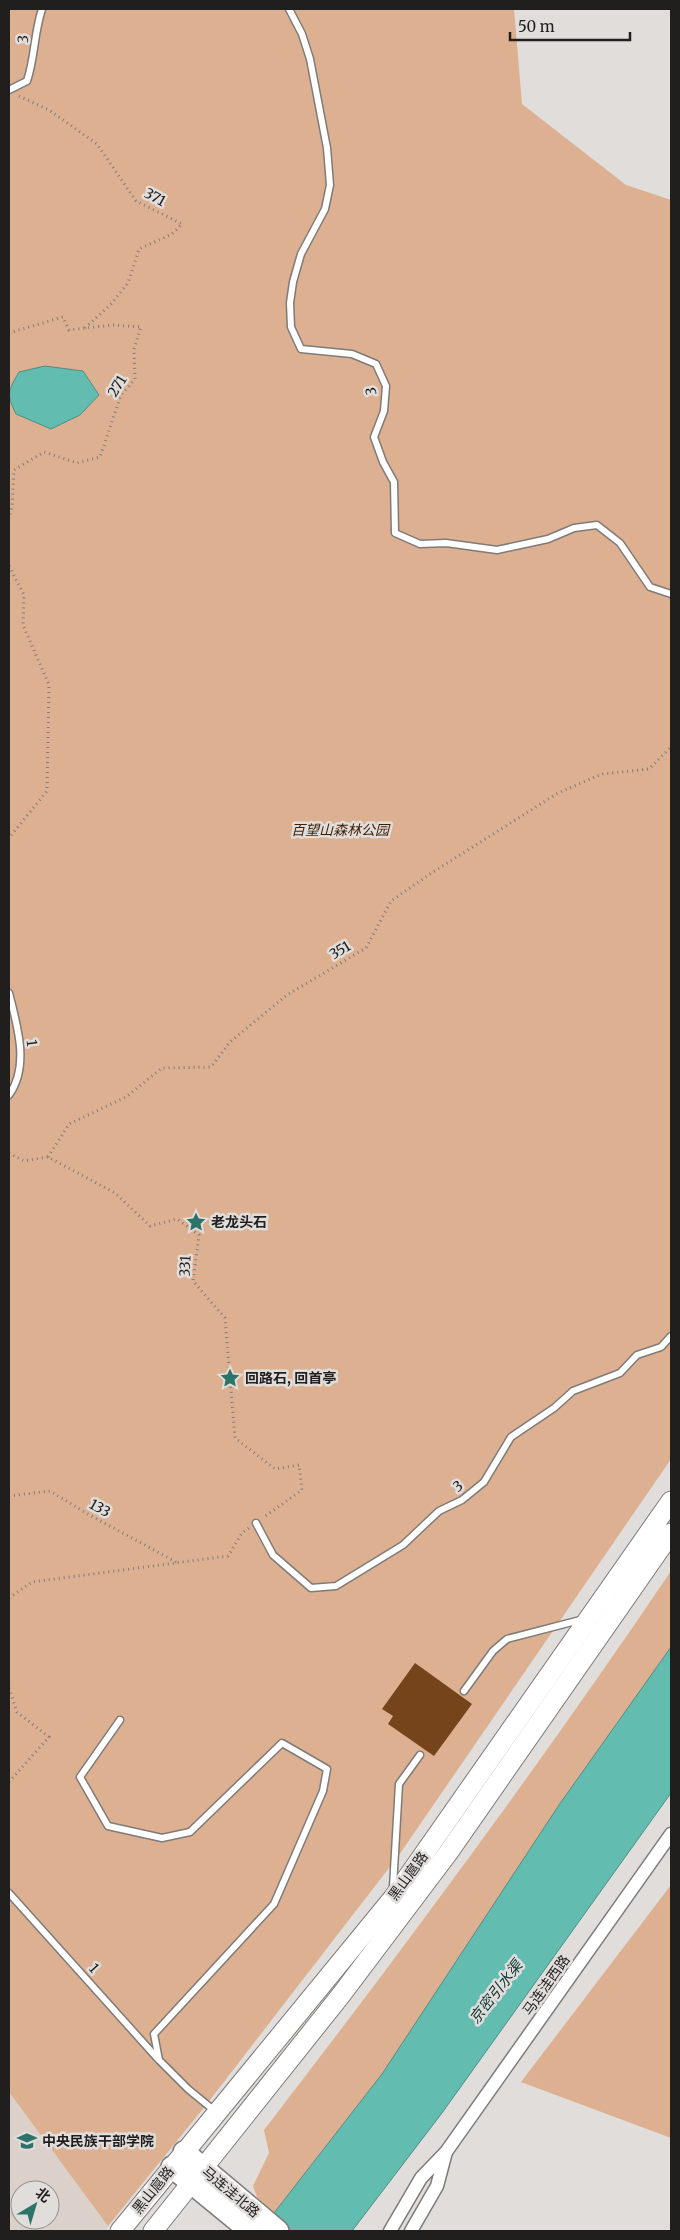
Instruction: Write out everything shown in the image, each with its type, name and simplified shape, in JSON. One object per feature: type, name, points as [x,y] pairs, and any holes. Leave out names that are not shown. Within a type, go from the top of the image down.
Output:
[{"type":"main road","name":"黑山扈路","points":[[120,2231],[393,1898],[671,1501]]},
{"type":"main road","name":"黑山扈路","points":[[152,2231],[341,1995],[448,1853],[671,1533]]},
{"type":"main road","name":"马连洼北路","points":[[178,2159],[249,2223],[278,2231]]},
{"type":"street","name":"马连洼西路","points":[[390,2231],[421,2178],[446,2152],[671,1834]]},
{"type":"street","name":"马连洼西路","points":[[411,2231],[437,2186],[446,2152]]},
{"type":"lane","name":"3","points":[[9,90],[27,81],[34,58],[36,27],[42,9]]},
{"type":"lane","name":"3","points":[[289,9],[302,34],[310,59],[327,148],[330,185],[325,209],[300,254],[290,303],[291,326],[301,349],[352,354],[376,364],[386,386],[384,411],[374,437],[383,462],[394,482],[395,533],[420,544],[446,543],[497,550],[548,539],[574,528],[597,525],[620,543],[650,587],[671,594]]},
{"type":"lane","name":"1","points":[[9,993],[22,1062],[9,1095]]},
{"type":"lane","name":"3","points":[[256,1523],[273,1555],[311,1588],[336,1586],[403,1545],[438,1511],[462,1500],[484,1482],[511,1437],[554,1408],[572,1391],[620,1373],[637,1355],[661,1348],[671,1336]]},
{"type":"lane","points":[[464,1692],[493,1651],[507,1639],[590,1617]]},
{"type":"lane","points":[[120,1720],[80,1777],[108,1826],[162,1838],[190,1832],[282,1743],[327,1769],[323,1791],[274,1904],[154,2034],[159,2060]]},
{"type":"lane","points":[[393,1898],[399,1784],[420,1755]]},
{"type":"lane","name":"1","points":[[9,1894],[159,2060],[188,2089],[217,2113]]},
{"type":"path","name":"371","points":[[17,96],[50,110],[97,144],[136,201],[182,224],[172,234],[139,249],[128,283],[112,304],[84,329]]},
{"type":"path","points":[[9,333],[63,317],[69,330],[84,329]]},
{"type":"path","name":"271","points":[[9,517],[12,507],[14,470],[44,452],[77,463],[100,457],[121,395],[136,379],[134,349],[141,326],[112,325],[84,329]]},
{"type":"path","points":[[9,566],[24,595],[23,625],[48,685],[47,791],[9,838]]},
{"type":"path","name":"351","points":[[48,1157],[69,1124],[126,1097],[162,1068],[211,1067],[230,1042],[287,995],[366,948],[391,901],[433,872],[558,793],[602,774],[649,769],[671,747]]},
{"type":"path","points":[[9,1153],[24,1161],[48,1157]]},
{"type":"path","name":"331","points":[[48,1157],[116,1193],[150,1226],[177,1219],[199,1235],[193,1281],[225,1318],[235,1438],[275,1469],[299,1465],[302,1490],[256,1523]]},
{"type":"path","name":"133","points":[[9,1496],[50,1491],[177,1563]]},
{"type":"path","points":[[9,1598],[32,1582],[228,1556],[242,1533],[256,1523]]},
{"type":"path","points":[[9,1688],[18,1712],[49,1737],[9,1782]]},
{"type":"shaded area","name":"中央民族干部学院","points":[[9,2092],[108,2226],[105,2231],[9,2231]]},
{"type":"green space","name":"百望山森林公园","points":[[9,9],[514,9],[522,104],[626,185],[671,200],[671,1459],[399,1855],[206,2105],[108,2226],[9,2092]]},
{"type":"green space","points":[[671,1571],[671,1647],[559,1805],[382,2074],[273,2214],[258,2200],[253,2186],[269,2153],[264,2130],[472,1853],[573,1713]]},
{"type":"green space","points":[[671,1885],[671,2138],[521,2082]]},
{"type":"water","points":[[45,366],[83,371],[99,395],[80,415],[51,429],[16,414],[10,397],[12,384],[19,372]]},
{"type":"water","name":"京密引水渠","points":[[671,1647],[671,1793],[442,2113],[352,2231],[260,2231],[382,2074],[559,1805]]},
{"type":"building","points":[[415,1663],[472,1704],[434,1756],[388,1724],[393,1716],[382,1709]]},
{"type":"place","name":"老龙头石","points":[[196,1222]]},
{"type":"place","name":"回路石, 回首亭","points":[[230,1378]]},
{"type":"place","name":"中央民族干部学院","points":[[27,2141]]}]
